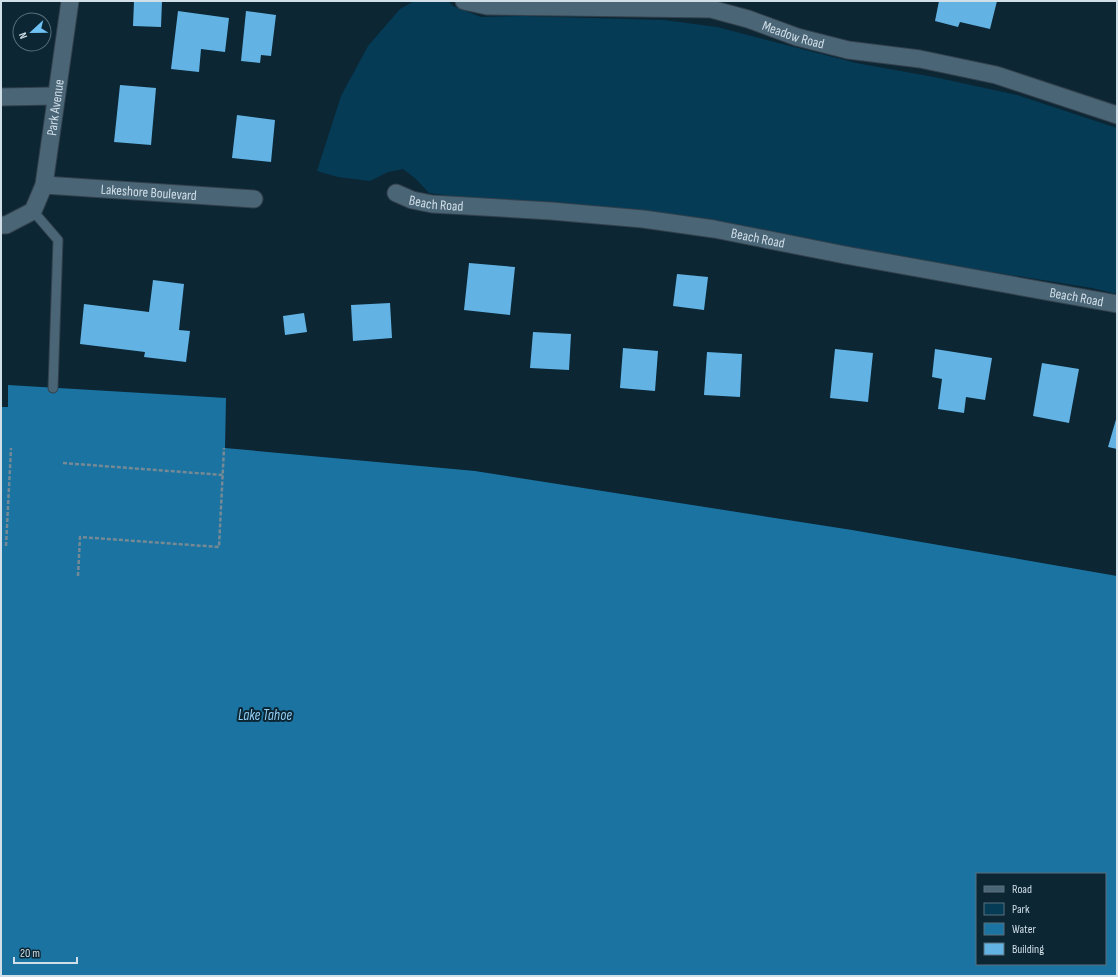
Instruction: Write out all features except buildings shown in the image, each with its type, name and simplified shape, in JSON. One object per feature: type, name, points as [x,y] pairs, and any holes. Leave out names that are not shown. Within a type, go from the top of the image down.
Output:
[{"type":"street","name":"Park Avenue","points":[[33,211],[44,185],[70,1]]},
{"type":"street","name":"Meadow Road","points":[[464,1],[487,6],[711,8],[748,19],[797,37],[848,50],[920,59],[996,75],[1117,115]]},
{"type":"street","points":[[1,97],[56,96]]},
{"type":"street","name":"Lakeshore Boulevard","points":[[44,185],[254,199]]},
{"type":"street","name":"Beach Road","points":[[396,193],[412,200],[432,204],[636,218],[714,229],[868,259],[1117,304]]},
{"type":"street","points":[[1,225],[6,225],[33,211]]},
{"type":"lane","points":[[33,211],[58,240],[53,388]]},
{"type":"path","points":[[6,546],[10,448]]},
{"type":"path","points":[[78,576],[80,537],[219,547],[224,474],[224,448]]},
{"type":"path","points":[[63,463],[224,474]]},
{"type":"green space","points":[[414,1],[448,1],[453,6],[481,17],[523,16],[664,20],[717,27],[856,63],[934,77],[1017,95],[1117,128],[1117,294],[1092,288],[904,258],[625,209],[556,202],[466,198],[429,193],[416,179],[403,169],[388,172],[370,181],[338,177],[317,171],[341,96],[368,46],[400,9]]},
{"type":"water","name":"Lake Tahoe","points":[[8,385],[226,398],[225,448],[475,471],[852,530],[1117,576],[1117,976],[1,976],[1,407],[8,407]]}]
